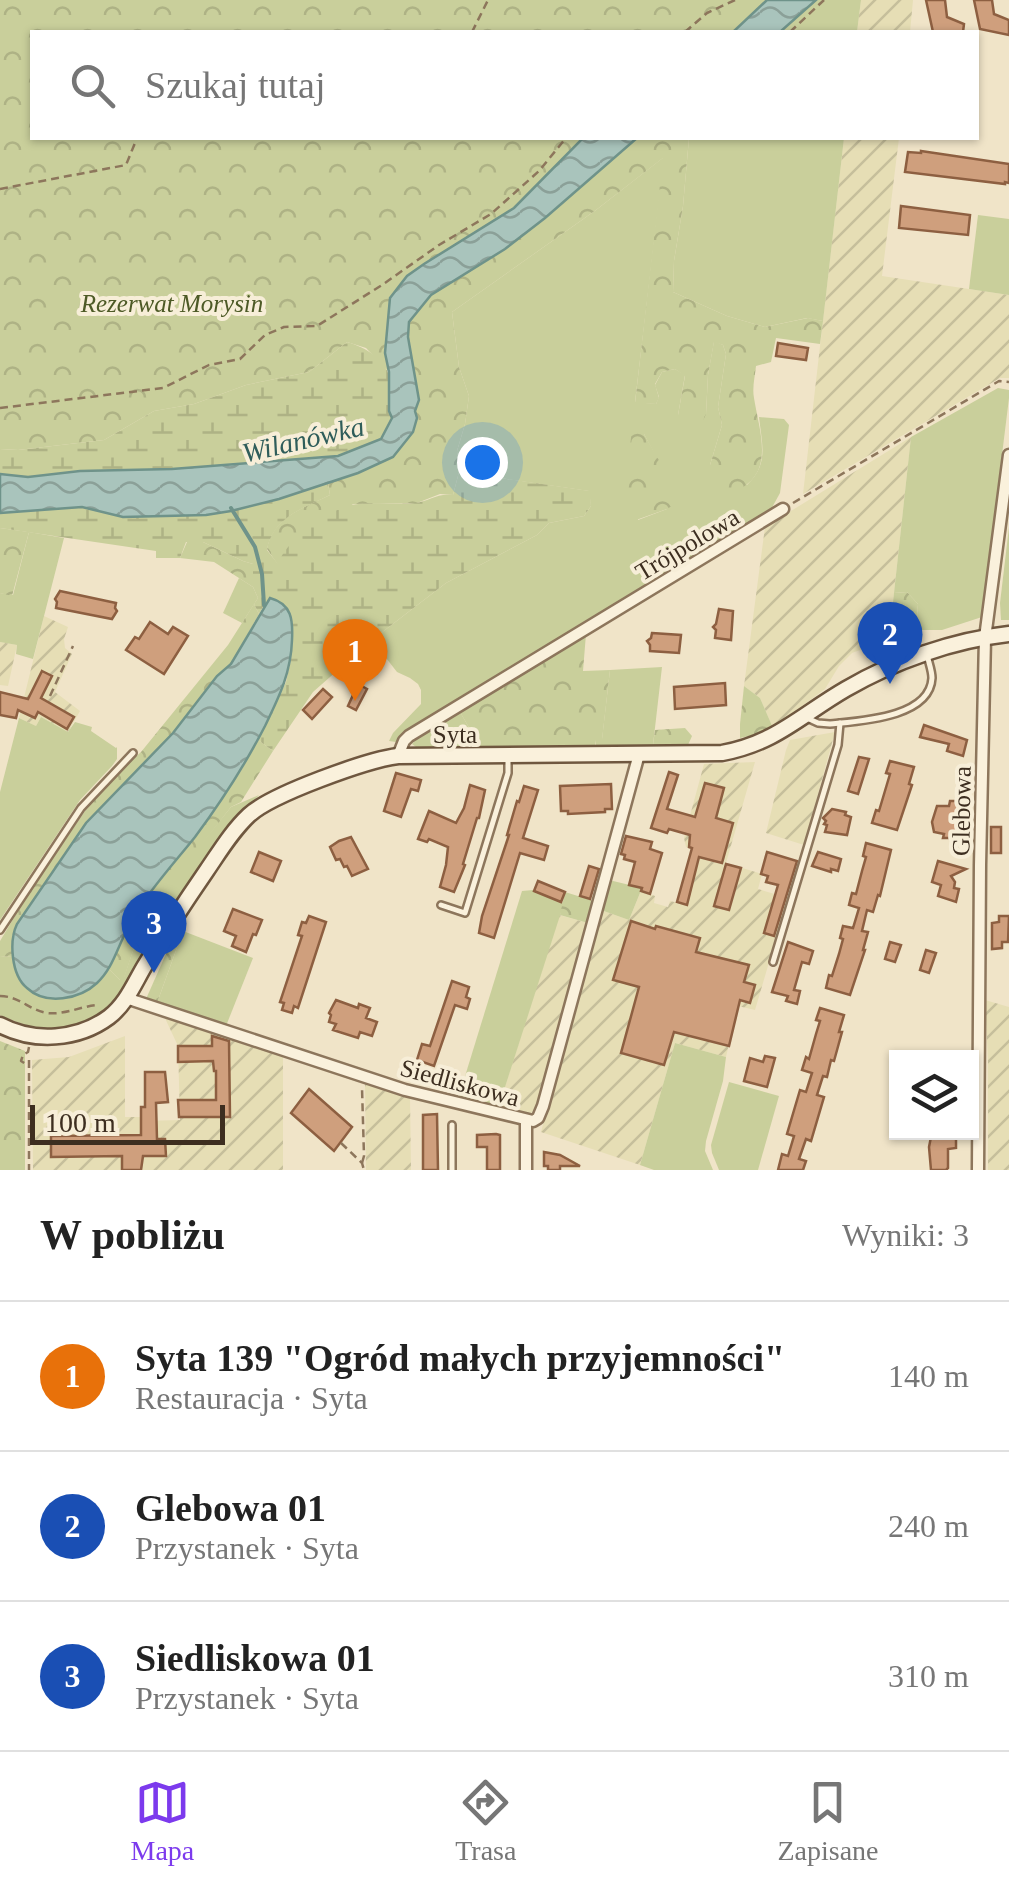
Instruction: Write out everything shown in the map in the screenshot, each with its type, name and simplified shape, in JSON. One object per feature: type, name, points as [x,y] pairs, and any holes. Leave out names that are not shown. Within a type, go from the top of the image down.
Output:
[{"type":"street","name":"Glebowa","points":[[978,1170],[985,638],[1009,455]]},
{"type":"street","name":"Trójpolowa","points":[[398,756],[408,736],[784,509]]},
{"type":"street","name":"Syta","points":[[0,1025],[30,1036],[69,1034],[90,1029],[110,1017],[225,844],[251,813],[281,796],[376,760],[398,756],[722,753],[749,748],[861,680],[926,654],[1009,634]]},
{"type":"street","name":"Siedliskowa","points":[[126,998],[405,1090],[533,1121],[543,1106],[638,754]]},
{"type":"street","points":[[526,1120],[526,1170]]},
{"type":"lane","points":[[805,716],[818,723],[840,723],[899,714],[926,694],[932,676],[926,654]]},
{"type":"lane","points":[[773,962],[838,745],[840,723]]},
{"type":"lane","points":[[0,930],[81,808],[133,753]]},
{"type":"lane","points":[[441,905],[465,913],[508,773],[508,756]]},
{"type":"lane","points":[[452,1125],[452,1170]]},
{"type":"path","points":[[473,30],[488,0]]},
{"type":"path","points":[[687,30],[706,13],[735,0]]},
{"type":"path","points":[[792,30],[824,0]]},
{"type":"path","points":[[0,188],[126,165],[136,140]]},
{"type":"path","points":[[0,408],[163,388],[210,365],[240,359],[265,335],[284,327],[317,326],[491,214],[538,171],[564,140]]},
{"type":"path","points":[[784,509],[999,381],[1009,382]]},
{"type":"path","points":[[50,696],[73,646]]},
{"type":"path","points":[[0,996],[15,997],[32,1010],[52,1014],[74,1012],[94,1004],[102,1008]]},
{"type":"path","points":[[29,1045],[21,1061],[29,1066]]},
{"type":"path","points":[[29,1060],[29,1170]]},
{"type":"path","points":[[362,1080],[364,1170]]},
{"type":"path","points":[[341,1143],[362,1163]]},
{"type":"shaded area","points":[[861,0],[913,0],[910,30],[857,30]]},
{"type":"shaded area","points":[[844,140],[899,140],[882,276],[1009,295],[1009,378],[1000,378],[803,494]]},
{"type":"shaded area","points":[[911,437],[889,639],[852,653],[825,689],[773,728],[760,698],[744,686],[765,527]]},
{"type":"shaded area","points":[[44,616],[68,627],[65,648],[72,654],[55,692],[80,711],[68,732],[41,717],[36,726],[19,718]]},
{"type":"shaded area","points":[[0,642],[17,645],[8,686],[0,685]]},
{"type":"shaded area","points":[[835,732],[804,845],[766,833],[790,740]]},
{"type":"shaded area","points":[[755,762],[726,863],[762,874],[758,889],[788,898],[755,1010],[738,1006],[726,1057],[675,1043],[640,1165],[541,1132],[601,910],[629,920],[641,891],[655,896],[654,903],[668,907],[670,901],[687,905],[700,852],[686,847],[684,838],[704,764]]},
{"type":"shaded area","points":[[559,915],[588,923],[540,1105],[525,1114],[498,1109]]},
{"type":"shaded area","points":[[985,1000],[1009,1007],[1009,1170],[988,1170]]},
{"type":"shaded area","points":[[164,1016],[283,1053],[283,1170],[33,1170],[32,1060],[69,1057],[125,1036],[125,1117],[141,1117],[142,1121],[180,1120],[178,1046]]},
{"type":"shaded area","points":[[365,1081],[410,1096],[411,1170],[366,1170]]},
{"type":"green space","name":"Rezerwat Morysin","points":[[0,0],[767,0],[735,30],[30,30],[30,140],[581,140],[514,208],[407,276],[390,298],[385,353],[389,372],[366,348],[347,342],[309,372],[154,411],[104,440],[0,449]]},
{"type":"green space","points":[[816,0],[861,0],[857,30],[782,30]]},
{"type":"green space","points":[[635,140],[689,140],[673,292],[727,316],[765,327],[808,318],[823,321],[820,344],[776,338],[771,362],[756,366],[753,394],[762,450],[757,473],[729,492],[711,480],[710,465],[722,425],[718,407],[726,354],[723,345],[714,342],[702,423],[685,425],[678,415],[685,376],[675,369],[662,372],[655,384],[659,398],[656,404],[635,403],[663,158],[452,312],[459,367],[469,396],[457,451],[459,472],[453,495],[440,494],[417,503],[353,504],[278,565],[267,549],[282,521],[330,495],[328,483],[392,458],[419,400],[409,322],[431,295],[505,249]]},
{"type":"green space","points":[[689,140],[844,140],[823,321],[807,318],[765,327],[727,316],[673,292]]},
{"type":"green space","points":[[664,157],[635,402],[656,404],[659,397],[655,385],[662,372],[675,369],[685,375],[678,415],[706,414],[714,341],[723,345],[726,354],[718,407],[722,425],[710,465],[747,485],[761,462],[759,417],[784,419],[789,425],[780,493],[769,513],[396,742],[389,741],[421,704],[421,690],[397,672],[372,640],[446,583],[537,535],[549,523],[584,516],[591,506],[589,491],[459,472],[457,451],[469,396],[459,367],[452,312]],"holes":[[[644,434],[653,451],[667,509],[638,520]]]},
{"type":"green space","points":[[978,215],[1009,219],[1009,295],[969,289]]},
{"type":"green space","points":[[347,342],[374,356],[385,367],[390,381],[389,426],[381,440],[362,450],[240,466],[84,471],[31,477],[0,474],[0,449],[104,440],[154,411],[309,372]]},
{"type":"green space","points":[[998,388],[1009,390],[1009,398],[982,617],[942,630],[916,630],[918,604],[907,592],[894,593],[911,437]]},
{"type":"green space","points":[[632,430],[644,434],[678,494],[675,504],[667,509],[625,524],[624,495]]},
{"type":"green space","points":[[459,472],[590,491],[591,506],[584,516],[549,523],[537,535],[446,583],[372,640],[313,692],[273,751],[258,740],[286,682],[291,660],[264,605],[259,614],[254,604],[258,598],[253,587],[253,564],[203,542],[186,542],[180,558],[156,558],[156,551],[0,528],[0,513],[82,507],[123,517],[231,511],[328,483],[330,495],[300,509],[276,529],[267,550],[278,564],[298,536],[331,513],[358,504],[415,503],[453,495]]},
{"type":"green space","points":[[1009,527],[1009,620],[1001,620],[1000,603]]},
{"type":"green space","points":[[0,528],[29,532],[12,596],[0,593]]},
{"type":"green space","points":[[29,532],[64,538],[33,659],[16,654],[17,645],[0,642],[0,593],[13,595]]},
{"type":"green space","points":[[187,542],[203,542],[253,564],[253,587],[214,562],[180,558]]},
{"type":"green space","points":[[239,578],[253,587],[258,598],[242,623],[223,613]]},
{"type":"green space","points":[[907,592],[918,604],[916,630],[890,629],[894,593]]},
{"type":"green space","points":[[254,604],[259,614],[231,664],[173,733],[86,823],[12,936],[13,957],[0,956],[0,941],[85,811],[113,777],[141,752],[228,645]]},
{"type":"green space","points":[[586,634],[583,671],[610,670],[602,740],[595,740],[595,746],[478,749],[460,712]]},
{"type":"green space","points":[[662,667],[653,745],[596,748],[595,740],[602,739],[610,670]]},
{"type":"green space","points":[[744,686],[760,698],[773,728],[740,738],[740,724]]},
{"type":"green space","points":[[460,712],[478,749],[412,744],[417,738]]},
{"type":"green space","points":[[41,717],[68,732],[75,722],[92,727],[91,731],[117,747],[117,759],[80,800],[0,920],[0,792],[19,718],[36,726]]},
{"type":"green space","points":[[685,728],[692,736],[688,745],[653,745],[655,730]]},
{"type":"green space","points":[[258,740],[273,751],[241,802],[231,807],[144,918],[121,981],[109,969],[126,931],[242,769]]},
{"type":"green space","points":[[259,795],[202,866],[120,995],[107,1008],[64,1028],[33,1026],[0,1015],[0,956],[13,957],[25,986],[47,998],[81,991],[109,969],[120,980],[124,977],[151,906],[231,807]]},
{"type":"green space","points":[[609,880],[642,888],[629,920],[601,910]]},
{"type":"green space","points":[[533,890],[564,903],[498,1109],[458,1099],[522,891]]},
{"type":"green space","points":[[565,892],[594,901],[588,923],[560,915]]},
{"type":"green space","points":[[183,931],[253,958],[226,1026],[157,1003]]},
{"type":"green space","points":[[183,931],[157,1003],[146,999],[169,947]]},
{"type":"green space","points":[[0,1041],[25,1051],[25,1170],[0,1170]]},
{"type":"green space","points":[[675,1043],[726,1057],[706,1141],[705,1151],[713,1170],[654,1170],[640,1165]]},
{"type":"green space","points":[[729,1082],[779,1096],[758,1170],[719,1170],[712,1153]]},
{"type":"water","points":[[767,0],[816,0],[782,30],[735,30]]},
{"type":"water","points":[[581,140],[635,140],[505,249],[431,295],[409,322],[419,400],[417,418],[413,432],[393,457],[279,499],[206,515],[123,517],[82,507],[0,513],[0,474],[28,477],[338,456],[381,439],[392,418],[385,353],[390,298],[407,276],[514,208]]},
{"type":"water","points":[[270,598],[283,604],[290,614],[289,663],[275,705],[241,769],[195,837],[144,901],[102,977],[90,989],[72,996],[53,999],[35,994],[22,982],[15,967],[12,948],[17,924],[86,823],[173,733],[231,664]]},
{"type":"building","points":[[926,0],[945,0],[947,17],[964,24],[963,30],[933,30]]},
{"type":"building","points":[[974,0],[992,0],[994,14],[1009,20],[1009,35],[980,29]]},
{"type":"building","points":[[908,152],[1009,164],[1009,183],[905,172]]},
{"type":"building","points":[[901,206],[970,215],[968,235],[899,228]]},
{"type":"building","points":[[778,343],[808,348],[806,360],[776,356]]},
{"type":"building","points":[[60,591],[116,603],[117,611],[112,619],[56,608],[55,599]]},
{"type":"building","points":[[719,609],[733,611],[731,640],[715,638],[713,627]]},
{"type":"building","points":[[150,622],[168,634],[173,627],[188,636],[164,674],[126,650]]},
{"type":"building","points":[[652,633],[681,635],[679,653],[650,651],[647,641]]},
{"type":"building","points":[[42,671],[52,676],[41,698],[74,717],[67,729],[38,712],[35,718],[18,710],[16,718],[0,715],[0,692],[28,699]]},
{"type":"building","points":[[725,683],[726,705],[675,709],[674,687]]},
{"type":"building","points":[[358,684],[367,689],[356,710],[348,706]]},
{"type":"building","points":[[323,689],[332,697],[312,719],[303,710]]},
{"type":"building","points":[[924,725],[967,740],[963,756],[947,751],[949,744],[920,737]]},
{"type":"building","points":[[859,757],[869,759],[858,794],[848,791]]},
{"type":"building","points":[[890,761],[914,767],[897,830],[872,823],[890,774],[886,773]]},
{"type":"building","points":[[669,772],[678,775],[667,809],[695,817],[705,783],[724,788],[716,818],[733,823],[722,863],[699,857],[687,905],[677,902],[692,848],[690,835],[651,828]]},
{"type":"building","points":[[396,773],[421,780],[418,791],[411,789],[401,817],[384,811]]},
{"type":"building","points":[[611,784],[612,809],[568,814],[561,811],[560,786]]},
{"type":"building","points":[[470,785],[485,790],[454,892],[440,887],[448,847],[418,839],[429,811],[456,823]]},
{"type":"building","points":[[524,786],[538,790],[523,838],[548,846],[544,860],[520,853],[494,938],[479,933],[482,916]]},
{"type":"building","points":[[950,801],[963,801],[961,838],[943,838],[944,834],[934,832],[932,822],[937,806],[949,806]]},
{"type":"building","points":[[832,809],[851,817],[847,835],[825,832],[823,818]]},
{"type":"building","points":[[991,827],[1001,827],[1001,853],[991,853]]},
{"type":"building","points":[[626,836],[652,842],[650,849],[662,853],[650,894],[629,885],[635,862],[621,854]]},
{"type":"building","points":[[351,837],[368,869],[352,876],[340,859],[336,860],[330,847]]},
{"type":"building","points":[[866,843],[891,850],[880,896],[873,912],[867,910],[862,931],[868,932],[865,950],[850,995],[826,988],[839,954],[843,926],[853,928],[859,908],[849,905],[852,893],[856,894]]},
{"type":"building","points":[[259,852],[281,861],[273,881],[251,872]]},
{"type":"building","points":[[767,852],[797,861],[774,936],[764,933],[778,885],[766,882],[768,876],[761,874]]},
{"type":"building","points":[[818,852],[841,859],[838,871],[812,866]]},
{"type":"building","points":[[938,861],[966,869],[951,876],[954,888],[959,889],[956,902],[938,896],[941,885],[932,882]]},
{"type":"building","points":[[726,864],[741,868],[729,910],[714,906]]},
{"type":"building","points":[[589,866],[599,869],[590,899],[580,896]]},
{"type":"building","points":[[538,881],[565,892],[561,902],[534,891]]},
{"type":"building","points":[[233,909],[262,920],[246,952],[232,946],[236,936],[224,931]]},
{"type":"building","points":[[309,916],[326,922],[298,1008],[294,1006],[292,1013],[282,1010],[284,1003],[280,1002],[302,936],[298,935],[302,922],[306,923]]},
{"type":"building","points":[[999,916],[1009,916],[1008,942],[1002,942],[1002,948],[992,949],[992,923],[999,922]]},
{"type":"building","points":[[631,921],[700,938],[696,952],[749,965],[744,982],[755,985],[750,1003],[740,1000],[729,1046],[674,1032],[664,1065],[621,1053],[639,987],[613,980]]},
{"type":"building","points":[[788,942],[813,951],[809,964],[802,962],[794,990],[800,991],[797,1004],[786,1001],[788,996],[772,992]]},
{"type":"building","points":[[890,942],[901,945],[895,962],[885,959]]},
{"type":"building","points":[[926,950],[936,953],[929,973],[920,970]]},
{"type":"building","points":[[452,981],[469,987],[466,997],[470,999],[467,1009],[455,1005],[434,1066],[417,1060],[422,1044],[430,1046]]},
{"type":"building","points":[[336,1000],[370,1008],[366,1018],[377,1022],[372,1036],[360,1032],[358,1038],[333,1030],[336,1024],[329,1022],[329,1013]]},
{"type":"building","points":[[820,1008],[844,1015],[842,1032],[834,1061],[831,1060],[827,1077],[823,1076],[817,1095],[824,1097],[811,1141],[806,1139],[799,1159],[806,1161],[803,1170],[778,1170],[782,1154],[788,1156],[794,1136],[787,1134],[800,1090],[806,1092],[812,1073],[802,1070],[806,1057],[809,1059]]},
{"type":"building","points":[[212,1036],[229,1041],[230,1117],[179,1117],[178,1100],[216,1100],[213,1061],[178,1062],[178,1046],[212,1046]]},
{"type":"building","points":[[765,1056],[775,1058],[767,1087],[744,1081],[750,1058],[763,1062]]},
{"type":"building","points":[[145,1072],[165,1072],[168,1102],[156,1103],[157,1139],[165,1139],[166,1156],[143,1156],[141,1170],[122,1170],[122,1156],[51,1157],[51,1136],[141,1135]]},
{"type":"building","points":[[309,1089],[352,1127],[334,1151],[291,1113]]},
{"type":"building","points":[[437,1114],[438,1170],[423,1170],[423,1115]]},
{"type":"building","points":[[477,1135],[500,1135],[500,1170],[487,1170],[487,1147],[477,1147]]},
{"type":"building","points":[[930,1140],[956,1140],[956,1148],[948,1149],[946,1170],[931,1170]]},
{"type":"building","points":[[544,1152],[560,1155],[580,1166],[548,1170],[544,1166]]},
{"type":"waterway","points":[[231,508],[255,547],[264,605]]},
{"type":"place","name":"Glebowa 01","points":[[890,684]]},
{"type":"place","name":"Syta 139 \"Ogród małych przyjemności\"","points":[[355,701]]},
{"type":"place","name":"Siedliskowa 01","points":[[154,973]]},
{"type":"water label","name":"Wilanówka","points":[[303,439]]}]
